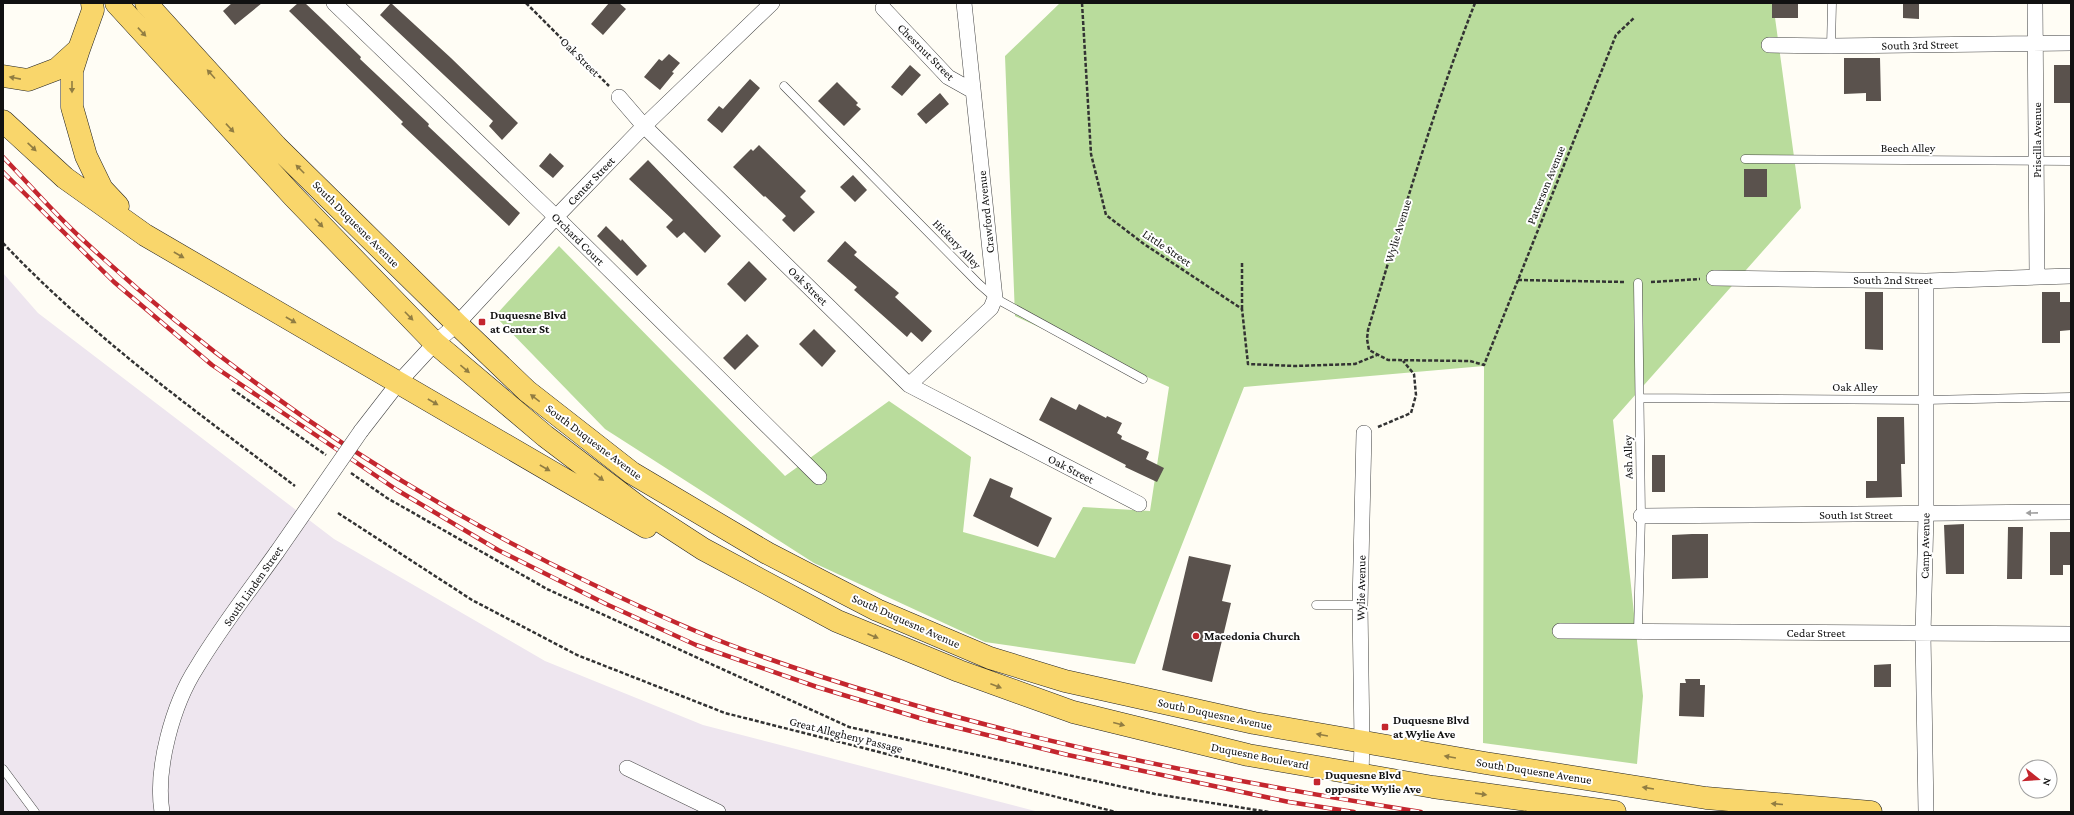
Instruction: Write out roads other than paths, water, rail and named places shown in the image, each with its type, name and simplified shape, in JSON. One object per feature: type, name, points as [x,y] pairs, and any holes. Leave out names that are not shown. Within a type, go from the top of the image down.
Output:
[{"type":"main road","points":[[92,3],[93,10],[72,71],[72,108],[86,156],[102,189],[145,235]]},
{"type":"main road","name":"South Duquesne Avenue","points":[[116,3],[293,196],[435,343],[545,436],[640,508],[703,549],[837,621],[959,671]]},
{"type":"main road","name":"South Duquesne Avenue","points":[[146,3],[276,146],[527,391],[632,473],[767,553],[877,610],[990,658],[1065,681],[1254,723],[1362,743],[1706,798],[1871,812]]},
{"type":"main road","points":[[3,76],[28,80],[57,69],[79,49]]},
{"type":"main road","points":[[3,121],[65,178],[145,235],[688,552],[837,621]]},
{"type":"main road","name":"Duquesne Boulevard","points":[[959,671],[1074,712],[1248,755],[1361,775],[1532,802],[1615,812]]},
{"type":"street","name":"Orchard Court","points":[[334,3],[556,217],[819,477]]},
{"type":"street","name":"Center Street","points":[[399,382],[435,343],[457,324],[556,217],[644,126],[772,3]]},
{"type":"street","name":"Crawford Avenue","points":[[964,3],[995,298]]},
{"type":"street","name":"Priscilla Avenue","points":[[2035,3],[2037,277]]},
{"type":"street","name":"Chestnut Street","points":[[883,8],[948,77],[973,91]]},
{"type":"street","name":"South 3rd Street","points":[[1769,45],[1831,46],[2071,43]]},
{"type":"street","name":"Oak Street","points":[[619,97],[644,126],[909,385],[1139,504]]},
{"type":"street","name":"South 2nd Street","points":[[1714,278],[1926,281],[2071,276]]},
{"type":"street","name":"Camp Avenue","points":[[1926,281],[1926,514],[1923,634],[1926,812]]},
{"type":"street","points":[[909,385],[991,308],[995,298]]},
{"type":"street","name":"South Linden Street","points":[[162,812],[162,760],[176,709],[196,668],[361,431],[399,382]]},
{"type":"street","name":"Wylie Avenue","points":[[1361,775],[1360,605],[1364,433]]},
{"type":"street","name":"South 1st Street","points":[[1641,516],[2071,512]]},
{"type":"street","name":"Cedar Street","points":[[1560,631],[2071,634]]},
{"type":"street","points":[[627,768],[718,812]]},
{"type":"lane","points":[[1831,46],[1832,3]]},
{"type":"lane","name":"Hickory Alley","points":[[784,86],[979,284],[995,298],[1143,379]]},
{"type":"lane","name":"Beech Alley","points":[[1745,159],[2071,161]]},
{"type":"lane","name":"Ash Alley","points":[[1638,283],[1641,516],[1638,631]]},
{"type":"lane","name":"Oak Alley","points":[[1640,398],[1925,400],[2071,397]]},
{"type":"lane","points":[[1316,605],[1360,605]]},
{"type":"lane","points":[[3,769],[35,812]]},
{"type":"railway","points":[[3,157],[51,209],[138,289],[259,385],[322,430],[387,472],[454,511],[521,548],[647,610],[724,643],[826,678],[909,704],[993,726],[1164,766],[1250,783],[1421,812]]},
{"type":"railway","points":[[3,172],[114,282],[212,365],[397,490],[498,550],[606,604],[696,645],[817,687],[926,720],[1068,755],[1289,802],[1354,812]]},
{"type":"place","name":"Duquesne Blvd at Center St","points":[[482,322]]},
{"type":"place","name":"Macedonia Church","points":[[1196,636]]},
{"type":"place","name":"Duquesne Blvd at Wylie Ave","points":[[1385,727]]},
{"type":"place","name":"Duquesne Blvd opposite Wylie Ave","points":[[1317,782]]}]
